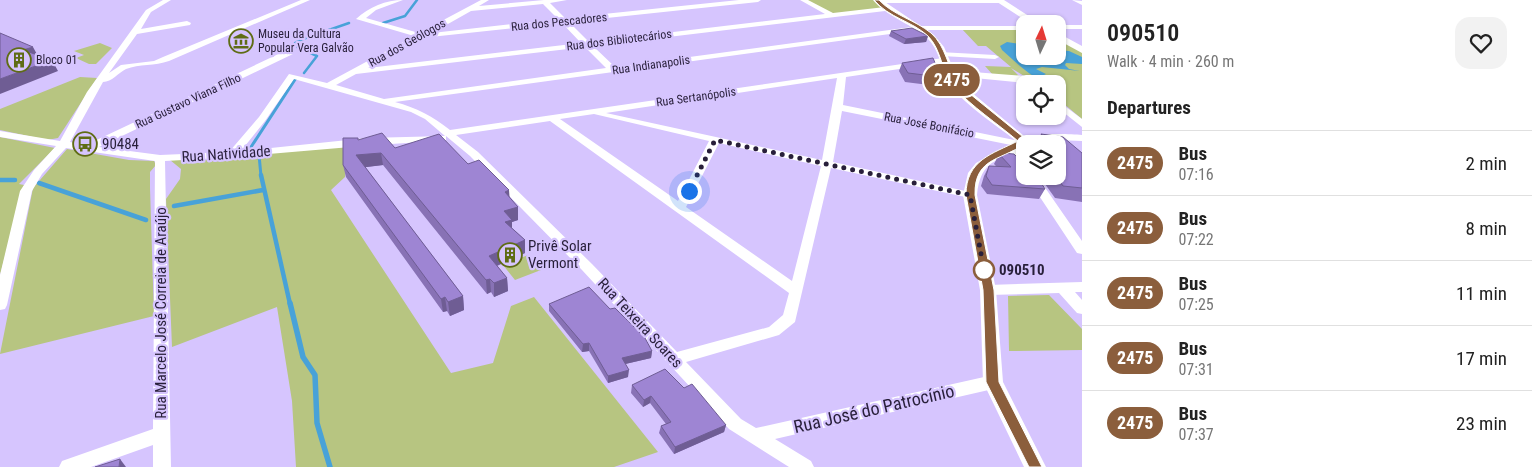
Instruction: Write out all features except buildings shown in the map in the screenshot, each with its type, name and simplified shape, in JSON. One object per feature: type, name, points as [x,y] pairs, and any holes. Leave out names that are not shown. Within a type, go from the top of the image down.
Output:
[{"type":"street","points":[[0,305],[26,191],[38,172],[63,145],[95,88],[148,11],[168,0]]},
{"type":"street","points":[[106,71],[166,60],[307,0]]},
{"type":"street","name":"Rua dos Pescadores","points":[[400,0],[361,16],[361,20],[421,36],[758,0]]},
{"type":"street","name":"Rua dos Geólogos","points":[[328,86],[486,0]]},
{"type":"street","points":[[468,10],[564,0]]},
{"type":"street","points":[[802,0],[830,14]]},
{"type":"street","points":[[1075,0],[1082,3]]},
{"type":"street","points":[[999,1],[1022,15]]},
{"type":"street","name":"Rua dos Bibliotecários","points":[[354,72],[830,14],[880,3],[999,1]]},
{"type":"street","points":[[545,2],[613,70]]},
{"type":"street","points":[[880,3],[935,40],[956,86],[1016,141]]},
{"type":"street","points":[[135,32],[187,23]]},
{"type":"street","points":[[1066,28],[1082,27]]},
{"type":"street","name":"Rua Indianapolis","points":[[383,100],[919,28],[1016,28]]},
{"type":"street","points":[[1066,41],[1082,50]]},
{"type":"street","name":"Rua Gustavo Viana Filho","points":[[86,148],[290,52]]},
{"type":"street","points":[[944,62],[994,57]]},
{"type":"street","points":[[944,62],[1016,77]]},
{"type":"street","name":"Rua Sertanópolis","points":[[451,135],[591,112],[944,62]]},
{"type":"street","points":[[95,88],[119,70]]},
{"type":"street","points":[[674,359],[774,331],[790,318],[795,290],[806,257],[827,163],[842,75]]},
{"type":"street","name":"Rua Teixeira Soares","points":[[232,155],[262,119],[292,76],[414,110],[451,135],[587,267],[735,424],[805,467]]},
{"type":"street","name":"Rua José Bonifácio","points":[[838,107],[1016,143]]},
{"type":"street","points":[[1066,111],[1082,124]]},
{"type":"street","points":[[591,112],[970,195]]},
{"type":"street","points":[[552,118],[795,290]]},
{"type":"street","name":"Rua Natividade","points":[[0,134],[63,145],[160,158],[232,155],[367,141],[451,135]]},
{"type":"street","name":"Rua José Bonifácio","points":[[1066,137],[1082,138]]},
{"type":"street","points":[[680,208],[715,140]]},
{"type":"street","points":[[1016,146],[987,160],[977,169],[970,181],[970,195],[988,290],[992,382],[1034,467]]},
{"type":"street","name":"Rua Marcelo José Correia de Araújo","points":[[160,158],[162,467]]},
{"type":"street","points":[[1038,185],[1082,250]]},
{"type":"street","points":[[1062,287],[1082,309]]},
{"type":"street","points":[[988,290],[1082,287]]},
{"type":"street","name":"Rua José do Patrocínio","points":[[755,436],[992,382]]},
{"type":"street","points":[[68,467],[161,434]]},
{"type":"green space","points":[[803,0],[878,0],[885,9],[830,14]]},
{"type":"green space","points":[[961,28],[1016,28],[1016,65],[1066,65],[1066,43],[1082,52],[1082,119],[1066,106],[1066,75],[1022,75],[1011,68],[1018,75],[1016,77],[993,75],[985,66],[1011,67],[986,46],[978,46]]},
{"type":"green space","points":[[100,43],[112,48],[96,64],[89,64],[76,58],[84,55],[74,51]]},
{"type":"green space","points":[[80,77],[97,78],[58,138],[47,140],[0,130],[0,109]]},
{"type":"green space","points":[[0,137],[55,148],[19,184],[24,185],[0,275]]},
{"type":"green space","points":[[348,145],[345,177],[331,190],[451,373],[493,363],[511,306],[534,297],[658,452],[614,467],[296,467],[292,401],[277,307],[172,347],[166,199],[180,179],[181,169],[170,160],[206,160]]},
{"type":"green space","points":[[67,149],[129,160],[154,161],[156,165],[150,172],[150,188],[154,316],[0,354],[33,188]]},
{"type":"green space","points":[[528,255],[541,270],[515,280],[503,265]]},
{"type":"green space","points":[[1049,295],[1082,329],[1082,350],[1009,351],[1008,296]]},
{"type":"water","points":[[1007,42],[1016,44],[1016,62],[1002,50],[1000,46]]},
{"type":"water","points":[[1066,51],[1082,57],[1082,64],[1066,63]]},
{"type":"water","points":[[1019,65],[1065,65],[1069,69],[1080,71],[1042,67],[1036,69],[1046,74],[1044,75],[1032,75]]},
{"type":"waterway","points":[[383,23],[405,16],[417,0]]},
{"type":"waterway","points":[[297,47],[295,43],[300,40],[349,23]]},
{"type":"waterway","points":[[302,49],[317,56],[304,73]]},
{"type":"waterway","points":[[251,147],[296,78]]},
{"type":"waterway","points":[[259,155],[261,176]]},
{"type":"waterway","points":[[261,175],[290,304]]},
{"type":"waterway","points":[[0,180],[15,180]]},
{"type":"waterway","points":[[39,183],[146,220]]},
{"type":"waterway","points":[[174,206],[263,190]]},
{"type":"waterway","points":[[290,303],[303,357],[315,375],[317,423],[330,467]]},
{"type":"bus line","name":"2475","points":[[877,0],[885,9],[930,35],[935,40],[942,54],[947,73],[956,86],[1024,141],[987,160],[977,169],[970,181],[970,195],[988,290],[992,382],[1026,453],[1035,467]]},
{"type":"place","name":"Museu da Cultura Popular Vera Galvão","points":[[241,41]]},
{"type":"place","name":"Bloco 01","points":[[19,60]]},
{"type":"place","name":"90484","points":[[85,144]]},
{"type":"place","name":"Privê Solar Vermont","points":[[510,255]]},
{"type":"place","name":"090510","points":[[984,270]]},
{"type":"route","points":[[689,191],[715,140],[970,195],[984,270]]}]
